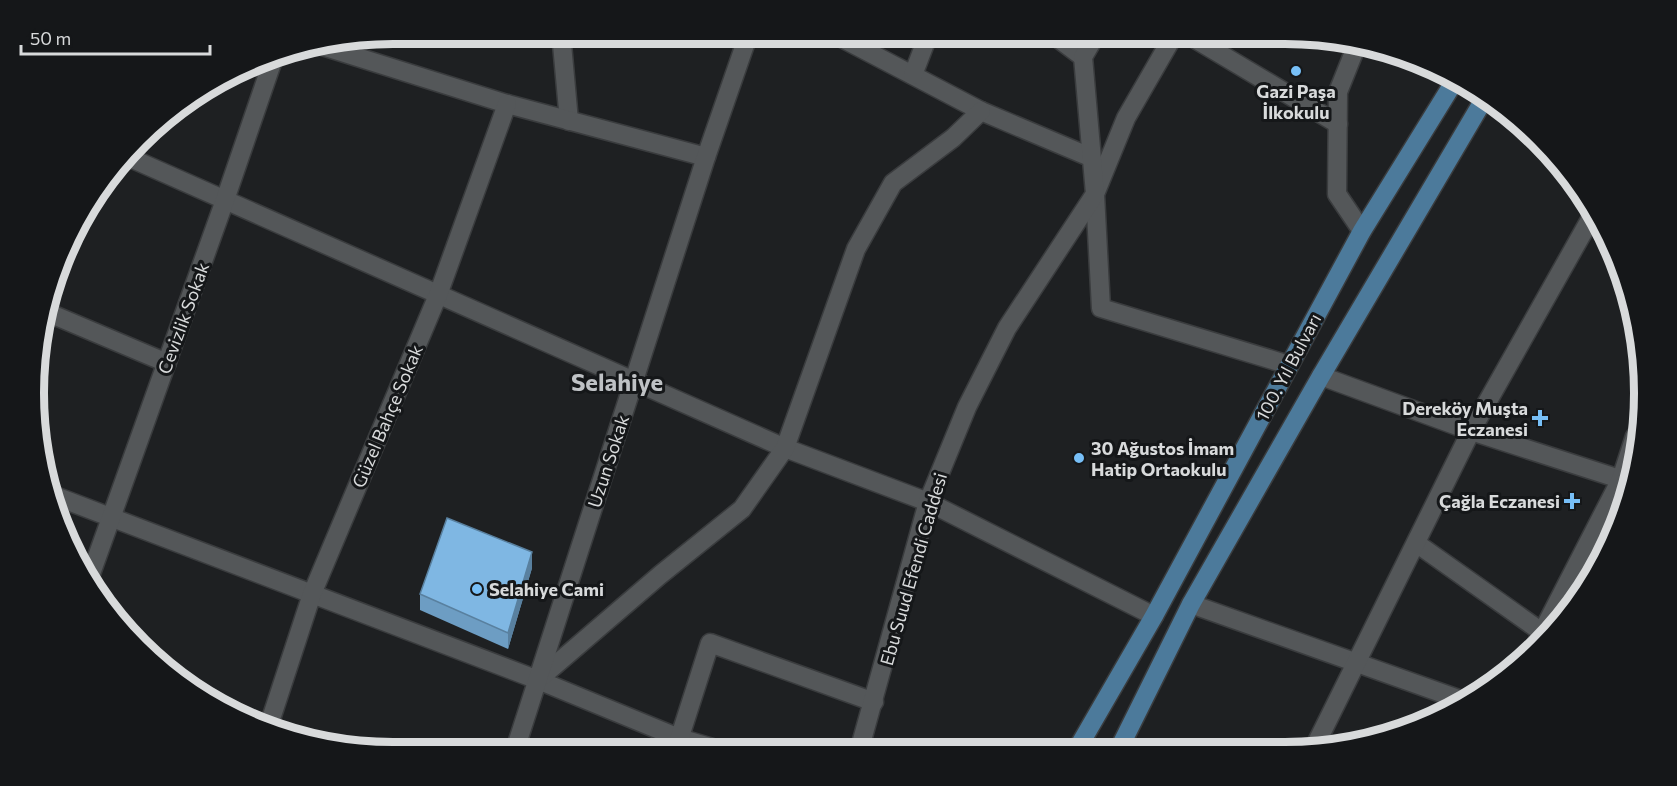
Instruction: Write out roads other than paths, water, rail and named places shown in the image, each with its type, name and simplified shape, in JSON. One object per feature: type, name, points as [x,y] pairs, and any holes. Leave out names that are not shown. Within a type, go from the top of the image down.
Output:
[{"type":"main road","name":"100. Yıl Bulvarı","points":[[1081,742],[1154,616],[1362,231],[1451,86]]},
{"type":"main road","name":"100. Yıl Bulvarı","points":[[1122,742],[1191,604],[1321,376],[1481,104]]},
{"type":"street","points":[[562,44],[569,121]]},
{"type":"street","name":"Uzun Sokak","points":[[518,742],[706,157],[745,44]]},
{"type":"street","points":[[853,44],[981,111],[1090,158]]},
{"type":"street","points":[[913,75],[925,44]]},
{"type":"street","points":[[1066,44],[1083,57]]},
{"type":"street","points":[[1091,44],[1083,57],[1090,158],[1095,194],[1101,308],[1289,365]]},
{"type":"street","points":[[1095,194],[1126,118],[1169,44]]},
{"type":"street","points":[[1203,44],[1338,124]]},
{"type":"street","points":[[331,49],[507,104],[706,157]]},
{"type":"street","points":[[1355,51],[1338,92],[1337,194],[1362,231]]},
{"type":"street","name":"Cevizlik Sokak","points":[[92,571],[271,66]]},
{"type":"street","name":"Güzel Bahçe Sokak","points":[[271,720],[312,594],[438,295],[507,104]]},
{"type":"street","points":[[538,680],[660,575],[742,509],[785,448],[856,249],[893,183],[953,138],[981,111]]},
{"type":"street","points":[[133,159],[785,448],[928,502],[1154,616]]},
{"type":"street","name":"Ebu Suud Efendi Caddesi","points":[[862,742],[928,502],[966,406],[1007,328],[1095,194]]},
{"type":"street","points":[[1316,741],[1471,431],[1589,223]]},
{"type":"street","points":[[52,315],[166,363]]},
{"type":"street","points":[[1321,376],[1471,431],[1622,481]]},
{"type":"street","points":[[1552,617],[1622,483]]},
{"type":"street","points":[[60,498],[538,680],[671,742]]},
{"type":"street","points":[[1416,543],[1536,634]]},
{"type":"street","points":[[1191,604],[1455,698]]},
{"type":"street","points":[[678,742],[710,643],[874,702]]},
{"type":"place","name":"Gazi Paşa İlkokulu","points":[[1296,71]]},
{"type":"place","name":"Dereköy Muşta Eczanesi","points":[[1540,418]]},
{"type":"place","name":"30 Ağustos İmam Hatip Ortaokulu","points":[[1079,458]]},
{"type":"place","name":"Çağla Eczanesi","points":[[1572,501]]},
{"type":"place","name":"Selahiye Cami","points":[[477,589]]},
{"type":"district","name":"Selahiye","points":[[617,381]]}]
